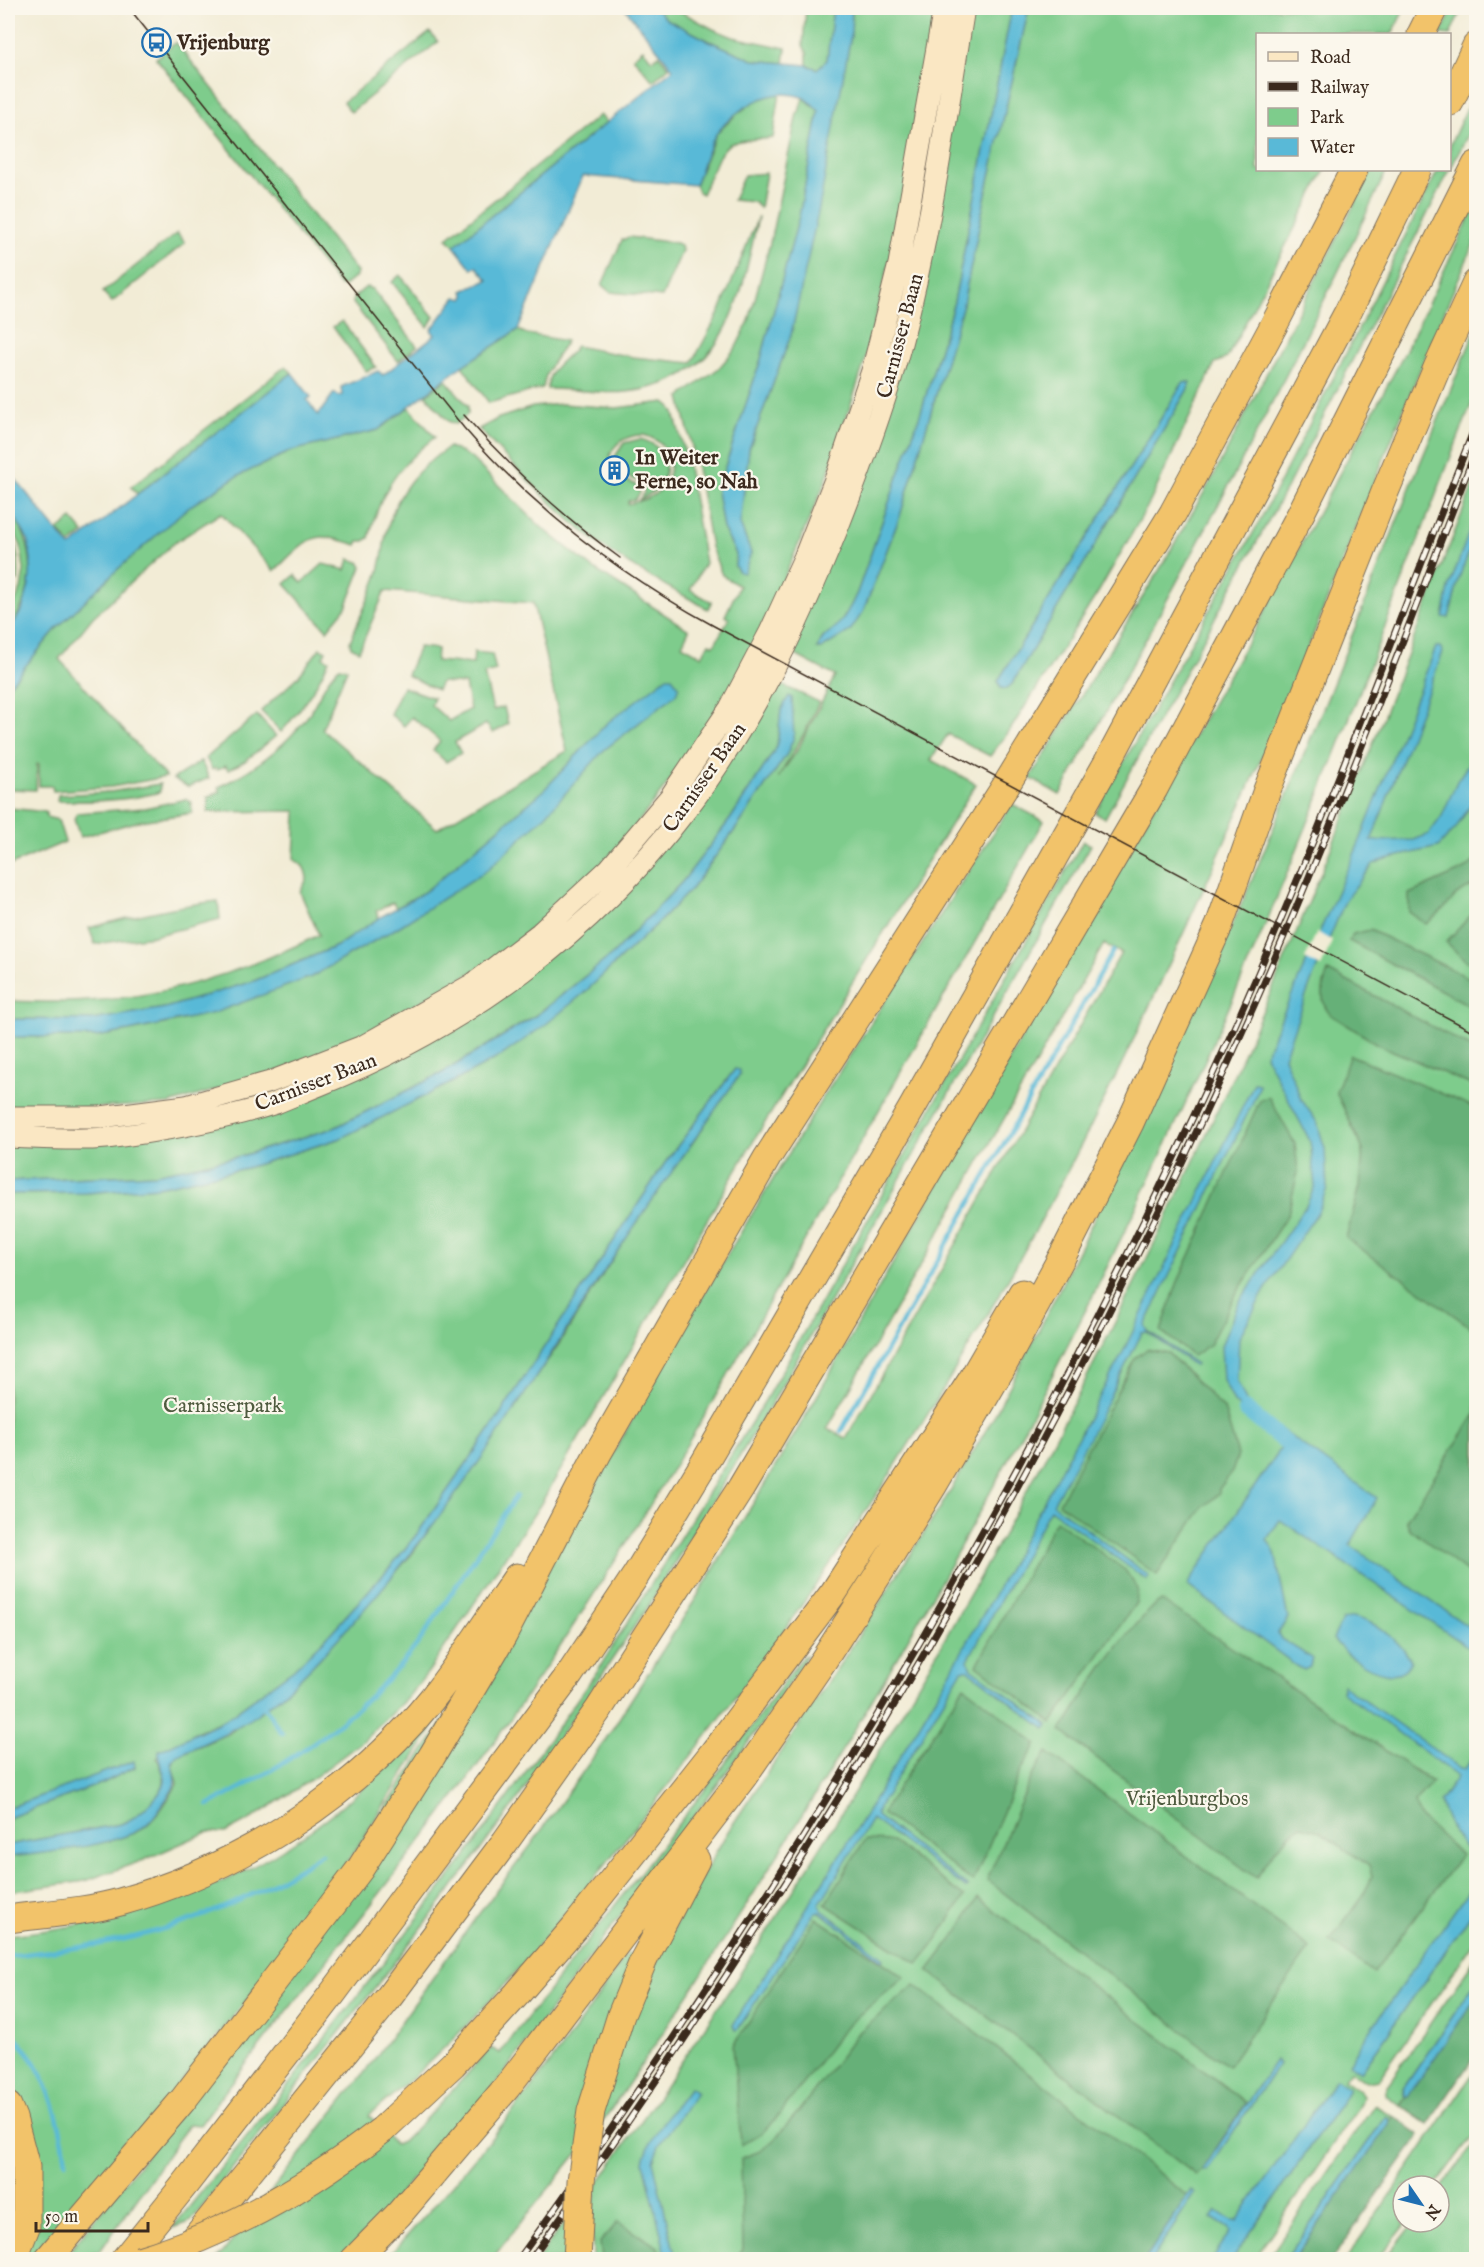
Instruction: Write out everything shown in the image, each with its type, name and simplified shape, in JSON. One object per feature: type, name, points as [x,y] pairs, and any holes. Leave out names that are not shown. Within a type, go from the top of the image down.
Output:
[{"type":"highway","points":[[1422,33],[1434,8]]},
{"type":"highway","points":[[1451,98],[1476,46]]},
{"type":"highway","points":[[178,2259],[386,2001],[505,1842],[599,1709],[741,1488],[1154,789],[1300,515],[1476,165]]},
{"type":"highway","points":[[47,2259],[183,2100],[360,1869],[432,1755],[502,1636],[598,1453],[767,1158],[1003,790],[1173,513],[1353,171]]},
{"type":"highway","points":[[124,2259],[333,1993],[570,1674],[636,1575],[888,1149],[1105,767],[1348,312],[1417,171]]},
{"type":"highway","points":[[354,2259],[399,2214],[507,2087],[743,1777],[829,1651],[933,1486],[1000,1371],[1063,1255],[1130,1123],[1186,1002],[1219,926],[1267,790],[1385,492],[1437,368],[1476,283]]},
{"type":"highway","points":[[139,2259],[179,2247],[249,2216],[321,2174],[382,2130],[453,2064],[575,1927],[713,1753],[834,1592],[971,1381],[1048,1247],[1149,1046],[1267,790]]},
{"type":"highway","points":[[8,1919],[66,1912],[118,1902],[177,1882],[242,1853],[303,1817],[360,1773],[393,1743],[431,1700],[495,1610],[598,1453]]},
{"type":"highway","points":[[577,2259],[580,2192],[591,2111],[621,2015],[644,1959],[743,1777]]},
{"type":"highway","points":[[8,2106],[26,2167],[26,2227],[13,2259]]},
{"type":"main road","name":"Carnisser Baan","points":[[8,1117],[101,1117],[186,1106],[270,1082],[363,1046],[473,984],[540,933],[609,870],[670,797],[730,708],[770,632],[804,558],[873,368],[899,264],[944,8]]},
{"type":"main road","name":"Carnisser Baan","points":[[8,1137],[102,1138],[191,1125],[276,1102],[373,1064],[435,1031],[477,1004],[554,948],[623,884],[687,810],[747,720],[788,641],[821,568],[857,478],[892,373],[919,271],[964,8]]},
{"type":"green space","points":[[656,8],[674,8],[733,37],[786,48],[784,63],[753,60],[666,19]]},
{"type":"green space","points":[[806,8],[833,8],[827,60],[817,69],[807,65],[807,53],[803,45]]},
{"type":"green space","points":[[852,8],[936,8],[905,198],[865,361],[825,483],[771,608],[709,729],[618,849],[501,956],[320,1059],[169,1104],[8,1112],[8,1037],[96,1037],[129,1031],[183,1020],[311,977],[486,871],[604,750],[676,694],[607,723],[542,792],[426,891],[396,908],[393,902],[376,911],[379,918],[337,946],[254,981],[165,1008],[92,1020],[8,1019],[8,950],[12,952],[10,1001],[78,1002],[148,994],[207,980],[264,960],[319,935],[300,892],[307,879],[306,872],[302,865],[294,860],[296,811],[208,812],[208,797],[220,792],[219,787],[254,767],[286,741],[308,715],[330,677],[340,667],[347,669],[322,729],[437,829],[567,751],[533,603],[385,591],[359,651],[351,647],[350,642],[379,571],[386,533],[397,502],[419,472],[449,447],[472,459],[541,527],[594,569],[689,630],[682,645],[702,656],[709,643],[714,645],[729,619],[725,616],[739,586],[722,575],[711,547],[696,463],[680,397],[719,368],[735,349],[749,321],[770,243],[797,113],[803,97],[819,111],[799,217],[761,359],[717,491],[723,528],[736,554],[735,566],[751,553],[740,524],[749,449],[791,335],[851,35]]},
{"type":"green space","name":"Carnisserpark","points":[[966,8],[1012,8],[954,302],[921,412],[857,593],[836,627],[823,637],[818,649],[822,649],[863,612],[900,516],[963,304],[1029,8],[1405,8],[1392,33],[1256,33],[1256,171],[1324,171],[1227,358],[1215,363],[1150,502],[1099,591],[1010,730],[990,756],[948,734],[931,760],[976,784],[751,1145],[540,1505],[429,1671],[408,1697],[363,1741],[315,1777],[251,1819],[225,1833],[207,1832],[144,1860],[85,1881],[8,1892],[8,1857],[98,1844],[131,1834],[148,1824],[171,1796],[177,1784],[172,1766],[173,1759],[229,1733],[279,1697],[318,1660],[412,1554],[559,1344],[641,1214],[701,1131],[735,1069],[665,1163],[487,1434],[417,1534],[326,1638],[294,1669],[226,1719],[196,1732],[157,1758],[164,1775],[162,1787],[147,1807],[127,1822],[8,1845],[8,1818],[103,1783],[135,1767],[8,1808],[8,1194],[86,1193],[158,1187],[246,1168],[341,1138],[584,993],[692,888],[740,823],[787,754],[781,710],[777,747],[731,818],[683,881],[613,954],[536,1015],[444,1072],[334,1128],[241,1156],[155,1174],[8,1181],[8,1144],[267,1112],[591,920],[771,680],[819,702],[805,732],[778,778],[798,749],[835,676],[786,650],[881,412]],"holes":[[[1189,382],[1188,389],[1012,684],[1006,689],[1001,688],[998,681],[1183,383]]]},
{"type":"green space","points":[[1454,8],[1462,8],[1451,33],[1441,33]]},
{"type":"green space","points":[[430,32],[438,42],[351,112],[343,102]]},
{"type":"green space","points":[[176,42],[357,272],[356,276],[344,286],[340,286],[156,58]]},
{"type":"green space","points":[[643,49],[652,60],[659,55],[669,67],[653,81],[633,57]]},
{"type":"green space","points":[[1476,88],[1476,119],[1451,168],[1451,143]]},
{"type":"green space","points":[[780,93],[773,138],[745,140],[730,144],[717,159],[702,194],[698,192],[695,185],[716,134],[737,114],[758,99]]},
{"type":"green space","points":[[600,115],[607,122],[454,246],[447,238]]},
{"type":"green space","points":[[1371,171],[1387,171],[1270,407],[1060,795],[1030,778],[1157,574],[1214,475]]},
{"type":"green space","points":[[1438,171],[1449,171],[1292,478],[1105,818],[1095,813],[1257,526]]},
{"type":"green space","points":[[766,173],[760,208],[754,202],[733,200],[744,175]]},
{"type":"green space","points":[[1476,204],[1476,239],[1411,392],[1265,751],[1135,1037],[1037,1228],[951,1376],[860,1520],[812,1591],[711,1730],[592,1881],[523,1964],[449,2043],[369,2115],[395,2145],[402,2142],[434,2110],[491,2048],[500,2053],[724,1765],[802,1657],[807,1656],[764,1721],[496,2084],[340,2259],[217,2260],[368,2068],[531,1845],[604,1742],[698,1595],[805,1417],[1259,622],[1401,360]],"holes":[[[1104,944],[1121,953],[846,1438],[827,1429]]]},
{"type":"green space","points":[[758,217],[744,278],[724,332],[708,354],[688,372],[661,385],[626,392],[547,389],[554,369],[576,346],[633,357],[692,363],[720,311]]},
{"type":"green space","points":[[177,233],[185,243],[112,302],[103,292]]},
{"type":"green space","points":[[629,237],[676,243],[681,246],[682,251],[662,297],[610,292],[602,285],[622,240]]},
{"type":"green space","points":[[400,275],[434,317],[428,327],[392,282]]},
{"type":"green space","points":[[366,287],[372,289],[417,346],[398,361],[353,303],[354,297]]},
{"type":"green space","points":[[342,321],[376,367],[366,371],[333,327]]},
{"type":"green space","points":[[1476,329],[1476,393],[1327,776],[1254,951],[1182,1111],[1103,1274],[1041,1397],[909,1637],[767,1872],[617,2101],[587,2142],[492,2259],[385,2260],[513,2112],[572,2034],[627,1953],[655,1964],[727,1833],[850,1649],[940,1508],[992,1420],[1159,1087],[1246,894]]},
{"type":"green space","points":[[518,330],[527,334],[566,341],[549,368],[543,388],[489,403],[462,366]]},
{"type":"green space","points":[[286,366],[292,373],[137,494],[131,487]]},
{"type":"green space","points":[[446,380],[468,406],[468,414],[456,424],[448,421],[426,395]]},
{"type":"green space","points":[[665,402],[674,413],[687,461],[705,563],[690,590],[712,602],[708,609],[642,572],[595,541],[541,493],[479,429],[499,418],[533,407],[562,404],[616,408]],"holes":[[[643,435],[660,443],[669,458],[670,466],[665,483],[656,494],[628,504],[628,501],[635,500],[640,493],[636,485],[616,475],[610,463],[610,456],[617,445],[629,438]]]},
{"type":"green space","points":[[409,407],[435,437],[410,459],[392,481],[379,507],[369,538],[359,541],[357,545],[324,537],[310,540],[274,571],[221,513],[174,543],[93,617],[59,659],[166,777],[111,787],[53,791],[52,786],[39,786],[39,764],[37,764],[36,790],[8,789],[8,687],[57,628],[118,569],[187,508],[234,478],[291,451],[378,430]]},
{"type":"green space","points":[[640,439],[660,451],[665,464],[665,472],[658,487],[638,501],[644,493],[641,484],[639,481],[618,473],[614,458],[624,443]]},
{"type":"green space","name":"Vrijenburgbos","points":[[1476,477],[1476,1888],[1353,2067],[1361,2072],[1476,1907],[1476,1940],[1378,2080],[1366,2082],[1350,2071],[1344,2079],[1360,2091],[1363,2097],[1361,2103],[1254,2259],[1232,2259],[1349,2091],[1341,2083],[1219,2259],[593,2260],[592,2222],[596,2186],[776,1919],[861,1782],[1021,1502],[1168,1216],[1269,997],[1300,923]]},
{"type":"green space","points":[[8,505],[25,538],[30,569],[25,599],[8,632],[8,618],[21,589],[24,570],[21,546],[8,517]]},
{"type":"green space","points":[[72,519],[84,533],[70,544],[58,530]]},
{"type":"green space","points":[[8,526],[17,552],[18,581],[10,578],[13,557],[8,546]]},
{"type":"green space","points":[[349,559],[359,562],[362,567],[346,607],[327,630],[285,584],[295,575],[302,583],[323,564],[346,570]]},
{"type":"green space","points":[[419,647],[437,649],[436,661],[473,664],[474,652],[492,654],[496,671],[484,674],[493,710],[504,707],[508,724],[493,733],[486,724],[455,742],[461,753],[446,762],[433,750],[440,741],[412,717],[404,726],[390,714],[403,687],[434,698],[431,705],[449,721],[470,709],[465,684],[441,682],[437,690],[407,675]]},
{"type":"green space","points":[[320,648],[326,651],[323,657],[329,660],[308,698],[281,732],[261,711],[298,677]]},
{"type":"green space","points":[[257,715],[276,736],[245,761],[228,770],[226,766],[212,770],[206,758]]},
{"type":"green space","points":[[201,761],[209,778],[188,787],[173,779]]},
{"type":"green space","points":[[160,784],[160,792],[135,797],[96,801],[57,801],[58,795],[110,792]]},
{"type":"green space","points":[[186,799],[191,802],[192,813],[140,821],[80,837],[74,819],[77,813],[145,808]]},
{"type":"green space","points":[[1012,804],[1044,821],[709,1408],[590,1601],[461,1788],[200,2125],[189,2124],[100,2251],[64,2258],[198,2091],[567,1535],[701,1298],[823,1097]]},
{"type":"green space","points":[[8,808],[46,812],[46,817],[58,820],[65,842],[8,866]]},
{"type":"green space","points":[[1083,841],[1091,845],[772,1403],[651,1602],[513,1806],[432,1915],[191,2221],[172,2228],[290,2083],[469,1852],[598,1670],[764,1402]]},
{"type":"green space","points":[[1476,860],[1476,884],[1456,895],[1426,924],[1409,912],[1409,894],[1465,869]]},
{"type":"green space","points":[[218,901],[220,919],[153,936],[95,944],[89,928],[153,912]]},
{"type":"green space","points":[[1476,910],[1476,966],[1466,961],[1446,942]]},
{"type":"green space","points":[[1370,930],[1476,981],[1476,1009],[1349,941],[1353,934]]},
{"type":"green space","points":[[1328,971],[1476,1050],[1476,1087],[1377,1044],[1331,1015],[1323,999],[1323,987]]},
{"type":"green space","points":[[1350,1055],[1476,1108],[1476,1331],[1346,1238],[1360,1186],[1363,1150],[1336,1092]]},
{"type":"green space","points":[[1269,1097],[1295,1144],[1298,1172],[1288,1214],[1235,1296],[1209,1345],[1193,1356],[1161,1331],[1177,1284],[1260,1100]]},
{"type":"green space","points":[[1147,1349],[1168,1353],[1224,1409],[1238,1455],[1232,1472],[1219,1489],[1219,1494],[1203,1507],[1157,1575],[1059,1503],[1135,1358]]},
{"type":"green space","points":[[1476,1413],[1476,1579],[1410,1529],[1406,1520]]},
{"type":"green space","points":[[1056,1520],[1125,1570],[1138,1589],[1136,1603],[1052,1723],[977,1665]]},
{"type":"green space","points":[[1162,1601],[1432,1782],[1414,1802],[1420,1817],[1461,1855],[1374,1973],[1330,1941],[1363,1895],[1372,1877],[1369,1866],[1319,1831],[1301,1826],[1281,1843],[1256,1878],[1061,1731],[1117,1647],[1158,1602]]},
{"type":"green space","points":[[964,1686],[1037,1744],[1021,1770],[973,1882],[882,1813]]},
{"type":"green space","points":[[442,1709],[431,1731],[358,1846],[273,1967],[170,2096],[29,2259],[20,2259],[21,2109],[8,2078],[8,1935],[126,1915],[164,1904],[238,1874],[307,1833],[343,1805],[394,1759]]},
{"type":"green space","points":[[1047,1752],[1310,1948],[1228,2066],[987,1880],[1032,1776]]},
{"type":"green space","points":[[865,1840],[892,1841],[964,1897],[918,1964],[825,1904]]},
{"type":"green space","points":[[978,1898],[1246,2103],[1202,2170],[1196,2175],[928,1971],[959,1930]]},
{"type":"green space","points":[[816,1918],[905,1977],[847,2025],[775,2120],[762,2133],[741,2145],[733,2046]]},
{"type":"green space","points":[[1476,1957],[1476,1982],[1403,2089],[1405,2097],[1400,2105],[1386,2095],[1386,2087]]},
{"type":"green space","points":[[915,1985],[1188,2196],[1145,2259],[733,2260],[743,2249],[741,2158],[758,2152],[771,2143],[798,2112],[857,2034]]},
{"type":"green space","points":[[1476,1998],[1476,2054],[1428,2124],[1400,2105]]},
{"type":"green space","points":[[1476,2069],[1476,2132],[1444,2174],[1404,2174]]},
{"type":"green space","points":[[1374,2105],[1393,2116],[1390,2119],[1386,2116],[1286,2259],[1267,2260]]},
{"type":"green space","points":[[1393,2116],[1420,2135],[1332,2259],[1294,2260]]},
{"type":"green space","points":[[1476,2142],[1476,2259],[1385,2259],[1405,2234],[1451,2234],[1451,2174]]},
{"type":"green space","points":[[1391,2193],[1391,2234],[1397,2234],[1377,2259],[1346,2259]]},
{"type":"green space","points":[[564,2222],[567,2224],[566,2259],[537,2260]]},
{"type":"green space","points":[[618,2222],[658,2247],[661,2259],[602,2259],[600,2242]]},
{"type":"water","points":[[625,8],[656,8],[666,19],[753,60],[807,65],[817,69],[827,60],[833,8],[852,8],[851,35],[819,208],[791,335],[749,449],[740,524],[751,553],[744,573],[739,572],[735,566],[736,554],[723,528],[717,491],[761,359],[799,217],[819,111],[804,98],[790,94],[766,97],[754,102],[725,124],[711,144],[695,185],[583,176],[518,330],[462,366],[378,430],[291,451],[234,478],[187,508],[118,569],[57,628],[8,687],[8,632],[22,610],[29,585],[31,560],[28,540],[8,505],[8,470],[70,547],[292,373],[311,397],[307,400],[318,415],[334,393],[342,395],[341,387],[378,371],[383,375],[435,335],[431,330],[456,297],[463,299],[465,296],[463,291],[488,280],[476,266],[472,269],[454,246],[673,69]]},
{"type":"water","points":[[1012,8],[1029,8],[963,304],[900,516],[863,612],[850,631],[821,649],[817,649],[824,637],[842,619],[857,593],[921,412],[954,302]]},
{"type":"water","points":[[1190,382],[1188,389],[1012,684],[1006,689],[1001,688],[998,681],[1183,383]]},
{"type":"water","points":[[1476,512],[1476,534],[1459,578],[1449,618],[1443,617],[1449,588]]},
{"type":"water","points":[[1436,647],[1440,647],[1443,652],[1371,841],[1414,840],[1429,834],[1442,816],[1457,781],[1476,753],[1476,789],[1472,803],[1456,828],[1438,847],[1373,864],[1346,899],[1311,982],[1284,1057],[1301,1099],[1317,1122],[1325,1149],[1327,1188],[1318,1212],[1265,1290],[1239,1338],[1237,1381],[1247,1403],[1266,1419],[1260,1429],[1234,1402],[1223,1380],[1221,1346],[1239,1302],[1306,1206],[1315,1186],[1310,1141],[1265,1055],[1359,843]]},
{"type":"water","points":[[667,677],[672,677],[679,686],[676,694],[604,750],[545,816],[486,871],[397,928],[311,977],[214,1013],[129,1031],[96,1037],[8,1037],[8,1019],[92,1020],[165,1008],[254,981],[337,946],[426,891],[542,792],[607,723]]},
{"type":"water","points":[[789,696],[792,698],[794,737],[787,754],[692,888],[584,993],[545,1025],[501,1056],[341,1138],[246,1168],[158,1187],[86,1193],[8,1194],[8,1181],[155,1174],[241,1156],[334,1128],[444,1072],[537,1015],[613,954],[683,881],[731,818],[777,747],[781,710]]},
{"type":"water","points":[[735,1069],[739,1070],[740,1074],[630,1233],[480,1461],[418,1545],[329,1648],[294,1684],[256,1715],[227,1732],[176,1756],[171,1763],[175,1776],[173,1789],[154,1817],[142,1828],[131,1834],[97,1844],[8,1857],[8,1845],[127,1822],[155,1799],[164,1784],[165,1778],[159,1762],[159,1751],[226,1719],[294,1669],[326,1638],[417,1534],[487,1434],[665,1163]]},
{"type":"water","points":[[1254,1083],[1259,1084],[1259,1087],[1252,1104],[1145,1326],[1148,1331],[1196,1364],[1195,1366],[1147,1332],[1142,1333],[1053,1504],[1149,1576],[1147,1580],[1050,1509],[968,1660],[970,1667],[1048,1725],[1045,1729],[968,1670],[962,1670],[876,1812],[877,1816],[968,1887],[966,1888],[872,1819],[819,1905],[822,1910],[884,1958],[882,1960],[820,1912],[815,1912],[738,2029],[735,2030],[733,2025],[867,1812],[998,1588],[1121,1356]]},
{"type":"water","points":[[1275,1425],[1377,1498],[1350,1545],[1476,1632],[1476,1652],[1280,1520],[1267,1539],[1275,1553],[1288,1618],[1278,1633],[1281,1639],[1312,1658],[1310,1667],[1304,1670],[1297,1666],[1187,1585],[1281,1448],[1267,1435]]},
{"type":"water","points":[[1352,1617],[1378,1627],[1393,1638],[1411,1660],[1407,1668],[1393,1674],[1377,1671],[1345,1652],[1333,1639],[1342,1620]]},
{"type":"water","points":[[1343,1685],[1460,1768],[1465,1769],[1476,1752],[1474,1820],[1476,1859],[1454,1834],[1440,1802],[1457,1777],[1455,1774],[1342,1692]]},
{"type":"water","points":[[134,1761],[135,1767],[103,1783],[8,1818],[8,1808]]},
{"type":"water","points":[[1476,1880],[1476,1907],[1361,2072],[1349,2064],[1362,2042]]},
{"type":"water","points":[[1476,1982],[1476,1998],[1409,2095],[1405,2097],[1403,2089]]},
{"type":"water","points":[[1276,2060],[1279,2064],[1207,2171],[1202,2170]]},
{"type":"water","points":[[1336,2079],[1349,2088],[1349,2091],[1232,2259],[1212,2259],[1230,2232],[1228,2228],[1212,2218],[1217,2211],[1232,2221],[1237,2221]]},
{"type":"water","points":[[690,2087],[697,2092],[659,2145],[653,2161],[676,2259],[667,2259],[644,2162],[657,2132]]},
{"type":"water","points":[[1386,2116],[1390,2119],[1389,2124],[1294,2259],[1286,2259]]},
{"type":"water","points":[[1192,2190],[1195,2194],[1152,2259],[1145,2259]]},
{"type":"pier","points":[[1317,932],[1332,941],[1321,967],[1305,959]]},
{"type":"waterway","points":[[841,1431],[1113,951]]},
{"type":"waterway","points":[[1246,1410],[1286,1443]]},
{"type":"waterway","points":[[208,1805],[267,1773],[323,1736],[350,1715],[398,1668],[419,1642],[516,1496]]},
{"type":"waterway","points":[[265,1708],[282,1733]]},
{"type":"waterway","points":[[8,1956],[103,1943],[184,1923],[255,1893],[322,1854]]},
{"type":"waterway","points":[[8,2030],[27,2051],[42,2076],[58,2118],[66,2162]]},
{"type":"tram line","points":[[129,8],[464,428],[520,486],[580,538],[645,585],[714,626],[1476,1033]]},
{"type":"tram line","points":[[464,415],[538,491],[620,558]]},
{"type":"railway","points":[[518,2260],[619,2118],[716,1974],[809,1828],[984,1528],[1066,1375],[1144,1220],[1253,984],[1351,745],[1476,424]]},
{"type":"railway","points":[[530,2260],[630,2119],[726,1976],[819,1830],[908,1682],[993,1532],[1074,1380],[1151,1226],[1280,947],[1332,822],[1476,450]]},
{"type":"place","name":"Vrijenburg","points":[[156,43]]},
{"type":"place","name":"In Weiter Ferne, so Nah","points":[[614,470]]}]
